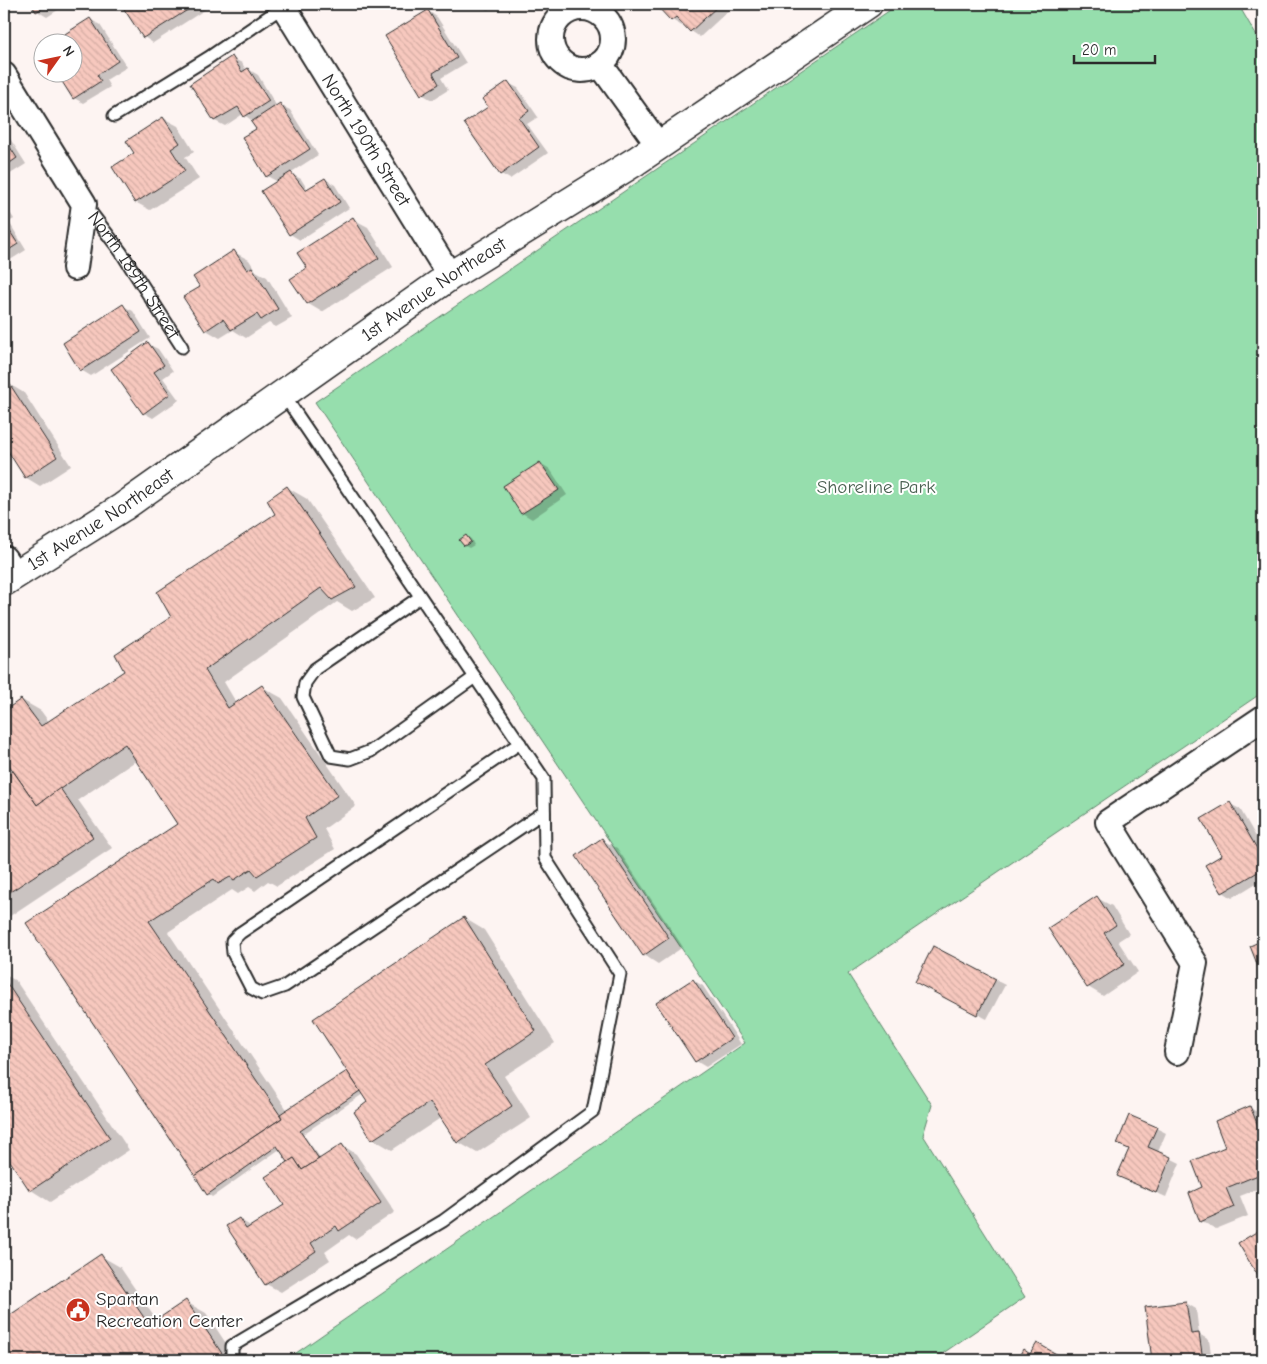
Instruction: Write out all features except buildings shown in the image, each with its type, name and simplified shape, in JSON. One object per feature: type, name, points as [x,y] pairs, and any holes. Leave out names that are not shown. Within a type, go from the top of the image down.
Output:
[{"type":"street","name":"1st Avenue Northeast","points":[[8,571],[123,507],[450,276],[659,146],[868,4]]},
{"type":"street","name":"North 190th Street","points":[[283,5],[450,276]]},
{"type":"street","points":[[600,64],[659,146]]},
{"type":"street","name":"North 189th Street","points":[[4,75],[84,204],[75,268]]},
{"type":"street","points":[[1177,1052],[1195,963],[1108,822],[1263,718]]},
{"type":"lane","points":[[114,116],[208,58],[283,5]]},
{"type":"lane","name":"North 189th Street","points":[[84,204],[121,252],[182,347]]},
{"type":"lane","points":[[232,1360],[232,1346],[443,1221],[593,1111],[620,974],[545,858],[544,779],[283,394]]},
{"type":"lane","points":[[420,597],[315,669],[305,683],[303,697],[331,756],[350,759],[371,751],[475,677]]},
{"type":"lane","points":[[520,743],[240,933],[232,941],[233,953],[251,988],[262,994],[285,986],[544,812]]},
{"type":"green space","name":"Shoreline Park","points":[[899,4],[1238,4],[1263,47],[1263,692],[848,974],[932,1105],[923,1135],[1025,1297],[933,1360],[286,1360],[745,1043],[315,402]]},
{"type":"place","name":"Spartan Recreation Center","points":[[78,1310]]}]
